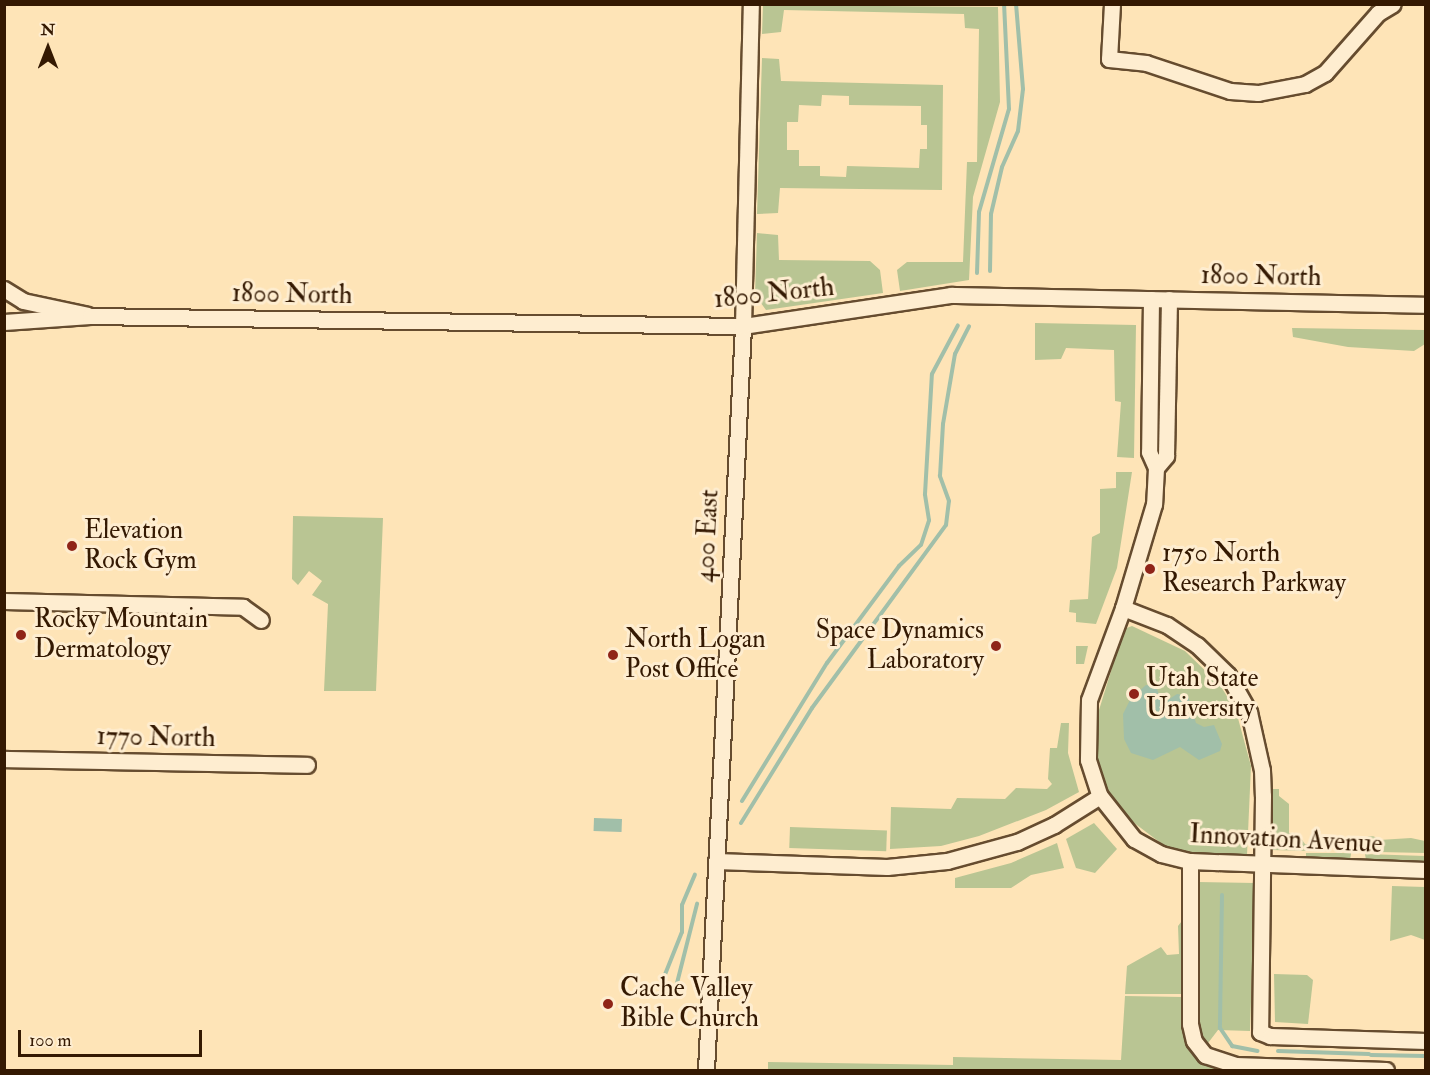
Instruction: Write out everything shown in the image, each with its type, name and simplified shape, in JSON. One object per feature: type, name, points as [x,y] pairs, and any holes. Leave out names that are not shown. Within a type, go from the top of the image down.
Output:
[{"type":"street","name":"400 East","points":[[706,1071],[743,326],[751,4]]},
{"type":"street","points":[[1112,4],[1109,59],[1146,63],[1230,91],[1281,91],[1305,84],[1325,73],[1364,27],[1393,4]]},
{"type":"street","name":"1800 North","points":[[4,289],[23,301],[90,316]]},
{"type":"street","name":"1800 North","points":[[4,322],[90,316],[743,326],[951,295],[1425,305]]},
{"type":"street","points":[[1151,299],[1149,452],[1156,468],[1166,456],[1169,299]]},
{"type":"street","name":"Innovation Avenue","points":[[1156,468],[1149,528],[1123,608],[1089,700],[1088,760],[1100,796],[1134,839],[1161,855],[1190,861],[1425,870]]},
{"type":"street","points":[[4,601],[243,607],[261,620]]},
{"type":"street","points":[[1123,608],[1167,625],[1197,645],[1228,675],[1249,712],[1262,770],[1260,1032],[1270,1035],[1425,1041]]},
{"type":"street","name":"1770 North","points":[[4,759],[308,765]]},
{"type":"street","points":[[716,861],[887,867],[947,861],[1017,842],[1054,825],[1100,796]]},
{"type":"street","points":[[1190,861],[1190,1024],[1194,1041],[1205,1055],[1235,1065],[1386,1071]]},
{"type":"shaded area","points":[[763,5],[998,7],[1000,102],[973,197],[969,280],[900,291],[897,270],[907,262],[963,262],[967,162],[977,162],[979,29],[965,28],[964,14],[784,10],[781,32],[762,34]]},
{"type":"shaded area","points":[[762,58],[779,59],[781,81],[943,85],[942,190],[780,188],[778,213],[757,214]],"holes":[[[822,95],[849,96],[849,105],[921,106],[921,125],[927,125],[927,149],[920,149],[919,168],[847,166],[846,177],[820,176],[820,166],[799,166],[799,150],[787,150],[787,122],[798,122],[799,105],[821,106]]]},
{"type":"shaded area","points":[[757,233],[778,235],[779,260],[870,261],[880,270],[883,293],[766,310],[755,295]]},
{"type":"shaded area","points":[[1035,323],[1136,325],[1134,458],[1117,457],[1121,402],[1115,401],[1114,350],[1066,348],[1061,359],[1035,360]]},
{"type":"shaded area","points":[[1292,328],[1425,330],[1425,344],[1414,351],[1348,347],[1293,337]]},
{"type":"shaded area","points":[[1116,472],[1132,472],[1117,568],[1096,624],[1076,622],[1076,613],[1069,612],[1070,600],[1088,599],[1092,537],[1100,533],[1100,489],[1116,488]]},
{"type":"shaded area","points":[[293,516],[383,518],[376,691],[324,691],[328,604],[312,595],[322,581],[309,571],[298,585],[292,579]]},
{"type":"shaded area","points":[[1132,626],[1185,651],[1220,685],[1236,711],[1251,766],[1247,855],[1204,857],[1166,847],[1121,813],[1103,783],[1097,765],[1095,723],[1124,629]]},
{"type":"shaded area","points":[[1076,646],[1088,646],[1084,664],[1076,664]]},
{"type":"shaded area","points":[[1146,685],[1156,686],[1162,704],[1177,694],[1188,696],[1196,723],[1204,727],[1214,725],[1222,744],[1220,751],[1199,760],[1180,747],[1153,760],[1131,753],[1124,739],[1123,714],[1131,698]]},
{"type":"shaded area","points":[[1061,723],[1069,723],[1068,753],[1079,792],[1046,810],[979,836],[941,846],[890,849],[891,807],[951,809],[957,798],[1005,799],[1016,788],[1047,789],[1052,784],[1048,779],[1050,748],[1057,748]]},
{"type":"shaded area","points":[[1273,789],[1279,789],[1279,796],[1289,804],[1289,833],[1298,834],[1305,844],[1312,845],[1311,851],[1272,850]]},
{"type":"shaded area","points":[[594,818],[622,819],[622,832],[594,831]]},
{"type":"shaded area","points":[[1094,823],[1117,849],[1095,873],[1076,868],[1066,839]]},
{"type":"shaded area","points":[[790,827],[887,830],[886,851],[789,848]]},
{"type":"shaded area","points":[[1371,836],[1377,838],[1379,844],[1377,850],[1371,852],[1365,850],[1363,844],[1365,838]]},
{"type":"shaded area","points":[[1411,838],[1425,841],[1425,853],[1379,852],[1379,840]]},
{"type":"shaded area","points":[[1057,843],[1064,868],[1031,875],[1011,888],[955,888],[955,878],[1011,863]]},
{"type":"shaded area","points":[[1306,853],[1351,854],[1350,860],[1306,859]]},
{"type":"shaded area","points":[[1365,854],[1425,856],[1425,861],[1366,860]]},
{"type":"shaded area","points":[[1198,882],[1255,883],[1250,1031],[1218,1030],[1205,1047],[1195,1022]]},
{"type":"shaded area","points":[[1392,886],[1425,887],[1425,940],[1411,935],[1390,941]]},
{"type":"shaded area","points":[[1185,917],[1183,994],[1125,994],[1127,966],[1161,947],[1167,955],[1179,954],[1178,926]]},
{"type":"shaded area","points":[[1274,974],[1307,975],[1313,980],[1308,1024],[1275,1022]]},
{"type":"shaded area","points":[[1125,996],[1183,997],[1183,1030],[1189,1047],[1201,1061],[1221,1070],[768,1070],[768,1062],[953,1065],[953,1057],[1121,1060]]},
{"type":"waterway","points":[[977,273],[979,212],[1009,109],[1004,4]]},
{"type":"waterway","points":[[990,271],[991,214],[1002,167],[1018,131],[1023,89],[1016,4]]},
{"type":"waterway","points":[[742,801],[827,663],[899,566],[921,545],[929,520],[925,494],[932,374],[958,325]]},
{"type":"waterway","points":[[741,823],[812,708],[946,525],[949,501],[940,476],[943,424],[955,354],[969,326]]},
{"type":"waterway","points":[[664,997],[662,982],[682,932],[682,905],[695,875]]},
{"type":"waterway","points":[[1222,895],[1220,1028],[1232,1046],[1258,1051]]},
{"type":"waterway","points":[[664,996],[676,987],[697,904]]},
{"type":"waterway","points":[[1278,1051],[1369,1054]]},
{"type":"waterway","points":[[1371,1055],[1426,1056]]},
{"type":"place","name":"Elevation Rock Gym","points":[[72,546]]},
{"type":"place","name":"1750 North Research Parkway","points":[[1150,569]]},
{"type":"place","name":"Rocky Mountain Dermatology","points":[[21,635]]},
{"type":"place","name":"Space Dynamics Laboratory","points":[[996,646]]},
{"type":"place","name":"North Logan Post Office","points":[[613,655]]},
{"type":"place","name":"Utah State University","points":[[1134,694]]},
{"type":"place","name":"Cache Valley Bible Church","points":[[608,1004]]}]
